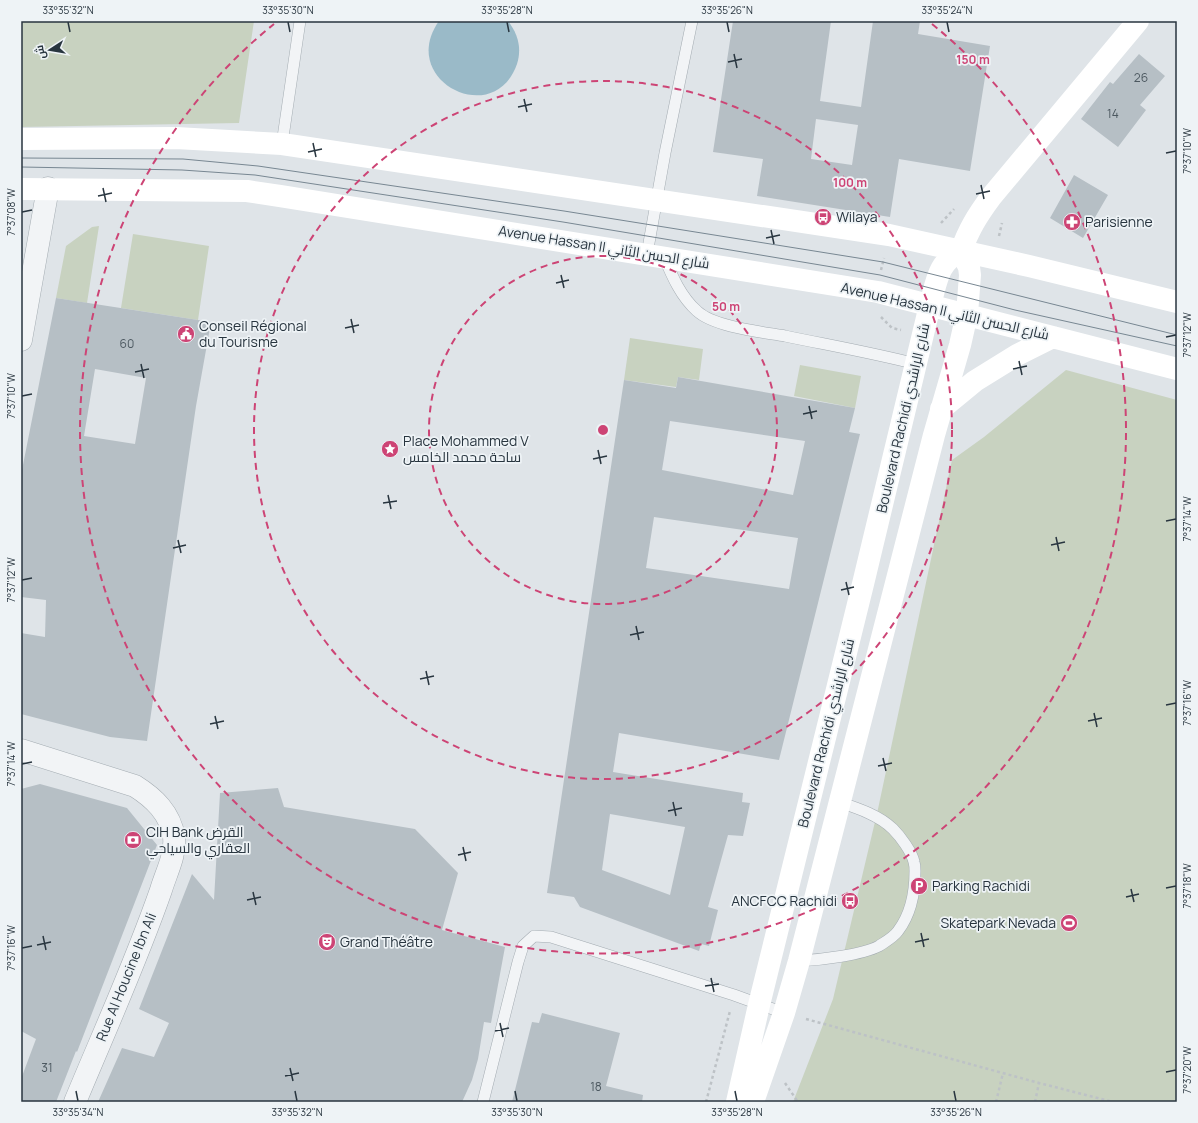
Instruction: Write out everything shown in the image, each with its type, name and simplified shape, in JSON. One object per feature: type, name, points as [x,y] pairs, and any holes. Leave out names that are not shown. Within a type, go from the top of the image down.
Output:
[{"type":"main road","points":[[961,251],[978,214],[991,197],[1138,21]]},
{"type":"main road","points":[[21,139],[176,138],[282,144],[889,235],[1029,266],[1177,302]]},
{"type":"main road","name":"Avenue Hassan II شارع الحسن الثاني","points":[[21,189],[48,188],[247,191],[878,292],[1177,369]]},
{"type":"main road","name":"Boulevard Rachidi شارع الراشدي","points":[[737,1102],[759,1005],[930,305],[941,268],[953,255],[961,251],[969,267],[970,275],[967,314],[960,345],[941,409],[799,961],[784,1014],[753,1102]]},
{"type":"main road","points":[[941,409],[980,378],[1017,355],[1053,337]]},
{"type":"street","points":[[21,340],[48,188]]},
{"type":"street","name":"Rue Al Houcine Ibn Ali","points":[[21,750],[119,780],[148,793],[158,802],[167,818],[174,836],[174,851],[151,918],[75,1102]]},
{"type":"lane","points":[[282,144],[300,21]]},
{"type":"lane","points":[[692,21],[657,201],[655,256],[671,274],[686,298],[697,311],[707,318],[734,326],[916,364]]},
{"type":"lane","points":[[799,961],[820,960],[866,951],[878,946],[897,933],[904,924],[914,892],[915,862],[906,846],[893,829],[884,822],[858,808],[839,802]]},
{"type":"lane","points":[[483,1102],[518,962],[523,946],[534,936],[551,937],[734,995],[784,1014]]},
{"type":"path","points":[[706,1102],[734,995]]},
{"type":"path","points":[[784,1014],[1113,1102]]},
{"type":"path","points":[[996,1102],[1003,1073]]},
{"type":"path","points":[[784,1083],[798,1102]]},
{"type":"path","points":[[1035,1102],[1040,1083]]},
{"type":"green space","points":[[21,21],[254,21],[239,123],[21,127]]},
{"type":"green space","points":[[99,226],[87,303],[56,298],[66,246],[92,227]]},
{"type":"green space","points":[[133,234],[209,246],[198,320],[121,308]]},
{"type":"green space","points":[[630,338],[703,349],[699,380],[678,377],[676,387],[624,380]]},
{"type":"green space","points":[[800,365],[861,376],[855,408],[794,396]]},
{"type":"green space","points":[[1066,370],[1177,400],[1177,1102],[793,1102],[833,999],[878,809],[952,460],[984,437]]},
{"type":"water","points":[[439,21],[508,21],[517,36],[519,52],[517,64],[505,84],[489,93],[471,95],[454,89],[439,78],[430,62],[429,42]]},
{"type":"building","points":[[733,21],[831,21],[820,101],[861,107],[873,21],[920,21],[918,34],[990,46],[970,171],[899,159],[890,217],[757,196],[763,159],[713,152]],"holes":[[[816,119],[858,125],[852,165],[811,159]]]},
{"type":"building","points":[[1139,54],[1165,76],[1140,105],[1146,110],[1118,147],[1081,119],[1110,82],[1113,84]]},
{"type":"building","points":[[1074,175],[1108,195],[1083,238],[1050,218]]},
{"type":"building","points":[[56,298],[211,322],[196,406],[147,741],[110,737],[21,714],[21,633],[45,637],[46,600],[21,597],[21,475]],"holes":[[[95,369],[146,378],[135,444],[84,436]]]},
{"type":"building","points":[[678,377],[855,408],[849,432],[860,434],[779,760],[619,733],[613,772],[743,793],[742,802],[750,803],[743,836],[728,835],[708,907],[718,910],[709,946],[701,944],[699,951],[580,907],[574,897],[547,893],[624,380],[676,388]],"holes":[[[670,421],[805,441],[793,495],[662,470]],[[654,517],[798,538],[789,589],[646,568]],[[610,814],[685,827],[670,895],[602,870]]]},
{"type":"building","points":[[40,784],[127,808],[157,845],[77,1052],[76,1051],[56,1102],[21,1102],[21,1079],[36,1039],[21,1031],[21,789]]},
{"type":"building","name":"Grand Théâtre","points":[[278,788],[284,807],[415,829],[458,873],[442,930],[505,947],[491,1023],[484,1022],[478,1059],[472,1080],[462,1102],[98,1102],[122,1048],[154,1057],[169,1023],[139,1009],[192,874],[214,900],[220,793]]},
{"type":"building","points":[[542,1013],[620,1033],[606,1086],[643,1095],[642,1102],[512,1102],[532,1022],[539,1023]]},
{"type":"tram line","points":[[21,158],[183,159],[258,166],[564,211],[883,262],[1177,335]]},
{"type":"tram line","points":[[21,167],[182,170],[255,175],[563,222],[880,275],[1015,310],[1177,346]]},
{"type":"place","name":"Wilaya","points":[[823,217]]},
{"type":"place","name":"Parisienne","points":[[1072,222]]},
{"type":"place","name":"Conseil Régional du Tourisme","points":[[186,334]]},
{"type":"place","name":"Place Mohammed V ساحة محمد الخامس","points":[[390,449]]},
{"type":"place","name":"CIH Bank القرض العقاري والسياحي","points":[[133,840]]},
{"type":"place","name":"Parking Rachidi","points":[[919,886]]},
{"type":"place","name":"ANCFCC Rachidi","points":[[850,901]]},
{"type":"place","name":"Skatepark Nevada","points":[[1069,923]]},
{"type":"place","name":"Grand Théâtre","points":[[327,942]]}]
